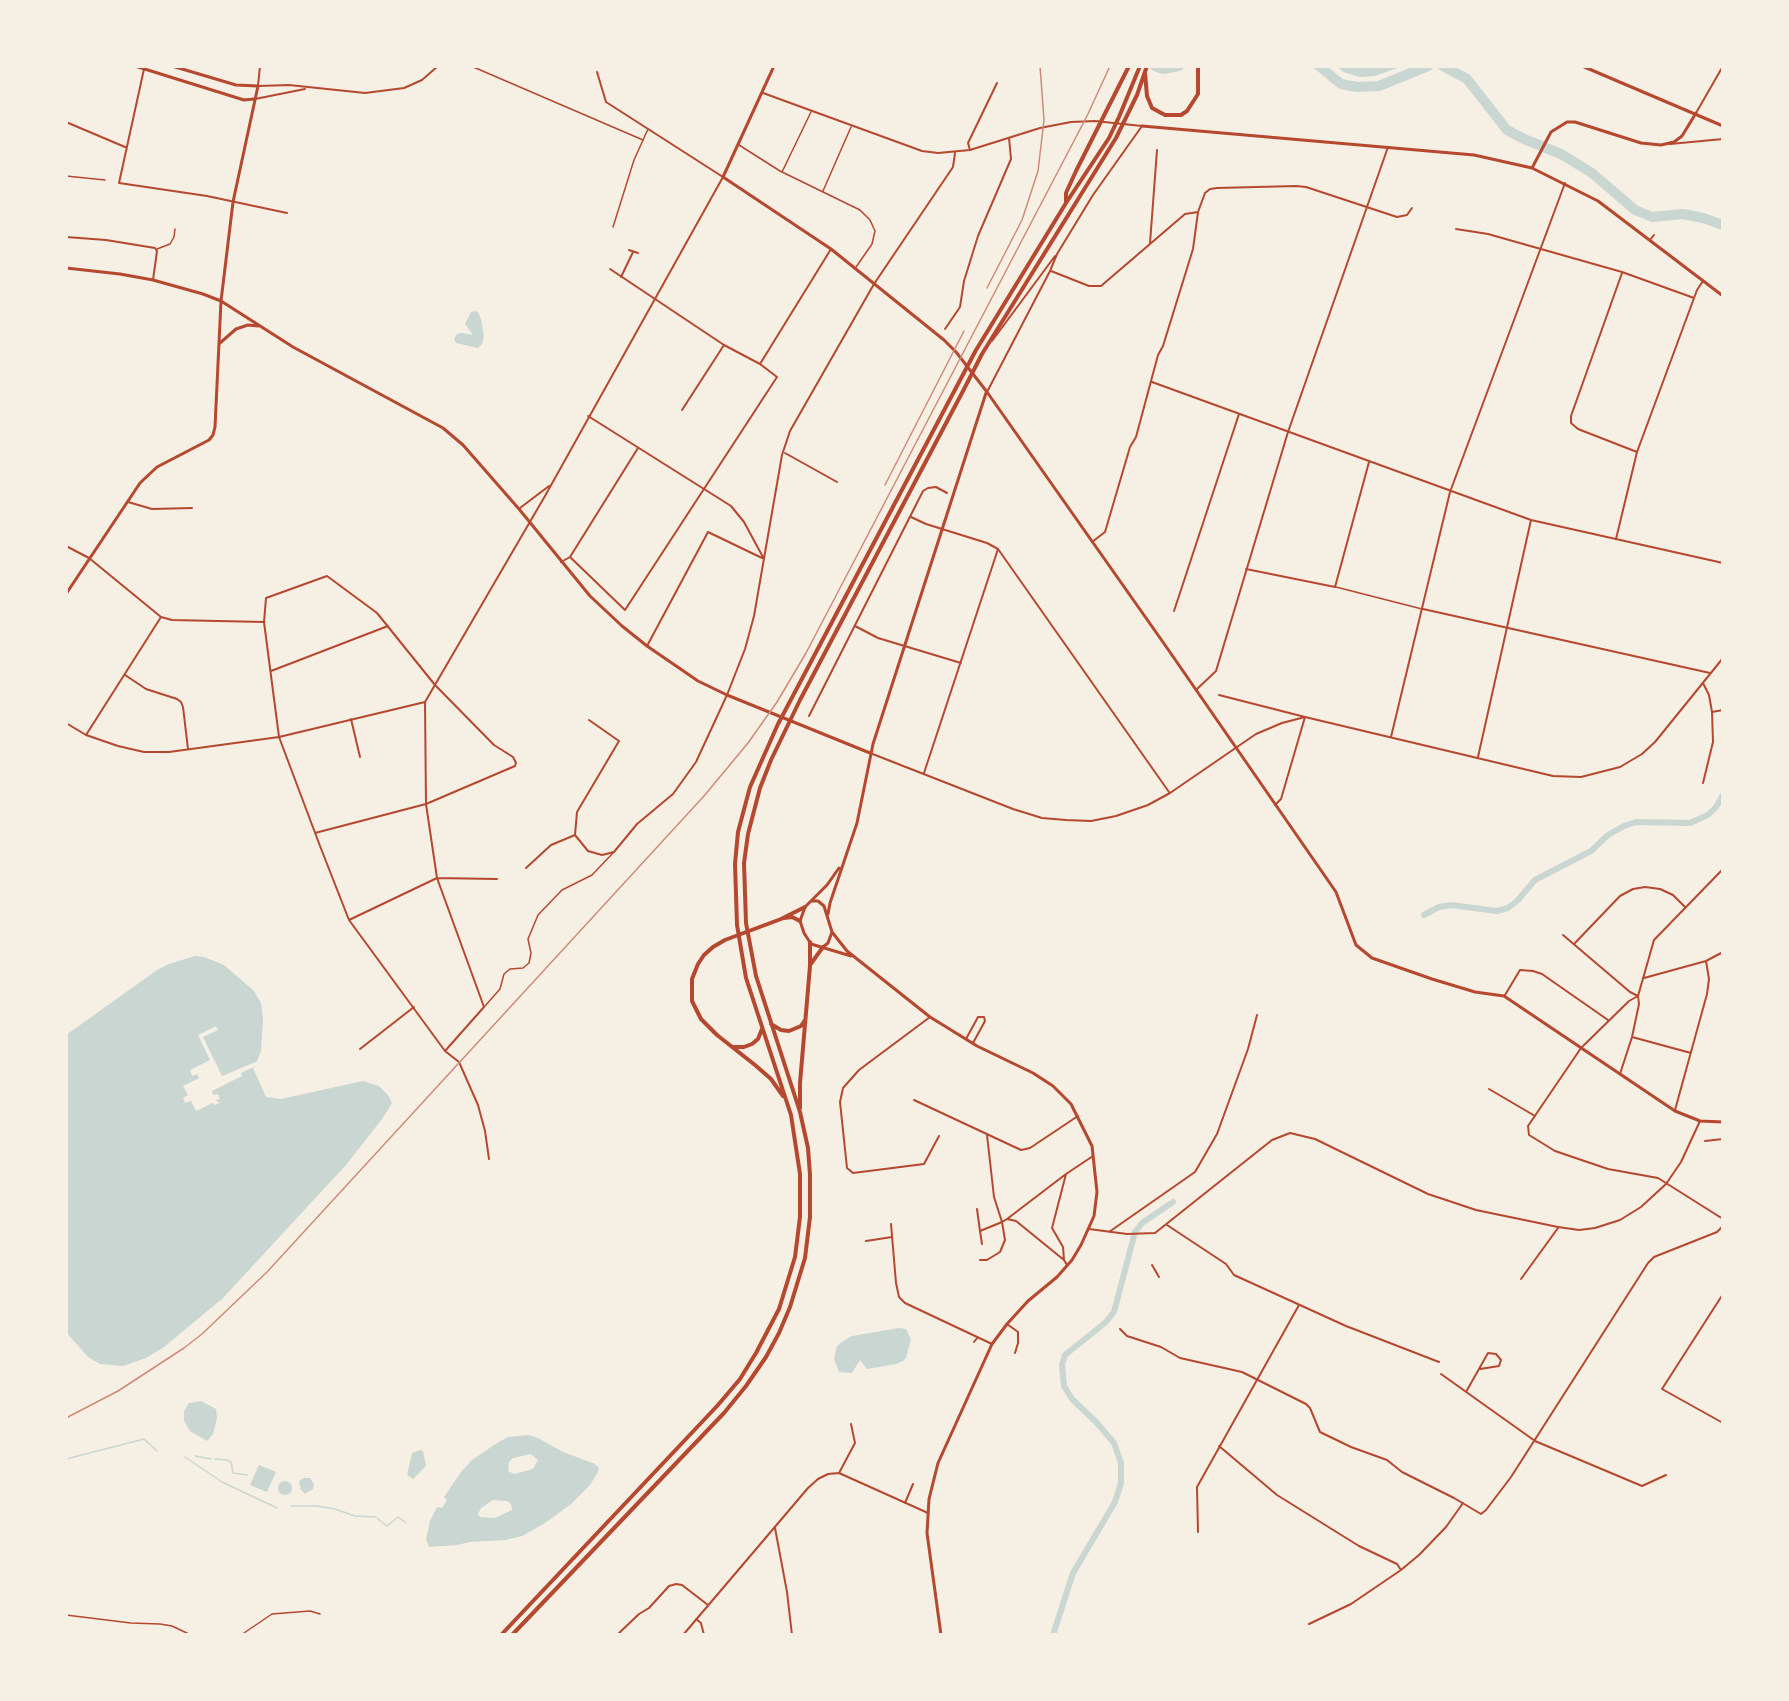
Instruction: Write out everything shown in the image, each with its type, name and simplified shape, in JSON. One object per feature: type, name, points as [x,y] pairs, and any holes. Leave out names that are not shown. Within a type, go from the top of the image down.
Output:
[{"type":"highway","points":[[1066,203],[1066,193],[1129,66]]},
{"type":"highway","points":[[501,1635],[718,1406],[740,1379],[768,1332],[778,1309],[795,1257],[800,1217],[800,1174],[786,1099],[746,978],[735,904],[738,832],[750,787],[778,724],[976,350],[1066,203],[1109,138],[1140,66]]},
{"type":"highway","points":[[512,1635],[724,1413],[766,1358],[790,1307],[805,1258],[810,1217],[808,1148],[800,1112],[750,950],[744,904],[744,863],[748,834],[760,788],[800,700],[982,354],[1116,138],[1128,115],[1147,66]]},
{"type":"highway","points":[[1145,72],[1149,103],[1158,113],[1174,115],[1187,111],[1198,94],[1198,66]]},
{"type":"highway","points":[[786,1099],[771,1079],[701,1019],[692,1001],[692,979],[698,964],[713,947],[805,907]]},
{"type":"highway","points":[[781,919],[792,917],[800,921]]},
{"type":"highway","points":[[800,1112],[810,942]]},
{"type":"highway","points":[[810,966],[823,947]]},
{"type":"highway","points":[[771,1024],[781,1030],[789,1031],[801,1026],[806,1016]]},
{"type":"highway","points":[[731,1045],[744,1047],[752,1044],[760,1036],[762,1028]]},
{"type":"street","points":[[135,66],[244,100],[308,89]]},
{"type":"street","points":[[172,66],[236,85],[289,86],[365,93],[396,90],[422,80],[438,66]]},
{"type":"street","points":[[66,594],[140,483],[157,467],[202,445],[213,435],[221,301],[233,202],[258,86],[260,66]]},
{"type":"street","points":[[471,66],[643,140]]},
{"type":"street","points":[[484,1007],[437,878],[426,804],[425,702],[530,522],[723,177],[774,66]]},
{"type":"street","points":[[1582,66],[1723,126]]},
{"type":"street","points":[[1667,144],[1682,136],[1723,66]]},
{"type":"street","points":[[144,69],[125,147],[119,183],[287,213]]},
{"type":"street","points":[[597,72],[606,102],[831,249],[956,352],[987,392],[1336,892],[1356,945],[1372,958],[1432,980],[1475,992],[1504,996],[1675,1111],[1700,1121],[1723,1122]]},
{"type":"street","points":[[970,150],[968,142],[997,83]]},
{"type":"street","points":[[761,93],[922,151],[955,153],[1040,128],[1071,122],[1095,121],[1474,155],[1532,168],[1598,201],[1723,296]]},
{"type":"street","points":[[782,172],[811,111]]},
{"type":"street","points":[[1532,168],[1546,141],[1556,128],[1571,121],[1641,142],[1682,144],[1723,139]]},
{"type":"street","points":[[66,122],[125,147]]},
{"type":"street","points":[[822,192],[852,126]]},
{"type":"street","points":[[987,348],[1057,254],[1088,203],[1142,126]]},
{"type":"street","points":[[613,227],[634,160],[649,129]]},
{"type":"street","points":[[945,329],[960,307],[964,281],[978,236],[1011,159],[1009,138]]},
{"type":"street","points":[[738,144],[782,172],[860,210],[870,220],[875,231],[872,244],[855,268]]},
{"type":"street","points":[[1196,690],[1216,671],[1288,432],[1388,146]]},
{"type":"street","points":[[1150,243],[1157,150]]},
{"type":"street","points":[[445,1051],[500,989],[504,974],[510,969],[523,968],[529,963],[531,953],[528,939],[538,915],[562,890],[592,875],[637,824],[673,794],[696,762],[745,649],[790,431],[874,284],[952,167],[955,153]]},
{"type":"street","points":[[66,176],[105,180]]},
{"type":"street","points":[[1391,738],[1450,492],[1565,183]]},
{"type":"street","points":[[1092,542],[1105,532],[1192,249],[1198,212],[1205,194],[1210,189],[1232,187],[1296,186],[1397,217],[1407,215],[1412,208]]},
{"type":"street","points":[[1050,271],[1093,287],[1101,286],[1185,214],[1198,212]]},
{"type":"street","points":[[66,237],[106,240],[157,249],[170,244],[175,229]]},
{"type":"street","points":[[1456,230],[1488,234],[1622,272],[1694,298]]},
{"type":"street","points":[[1650,240],[1654,235]]},
{"type":"street","points":[[153,280],[157,249]]},
{"type":"street","points":[[760,364],[831,249]]},
{"type":"street","points":[[629,250],[638,253]]},
{"type":"street","points":[[621,277],[633,252]]},
{"type":"street","points":[[828,916],[830,903],[857,823],[870,753],[987,392],[1057,254]]},
{"type":"street","points":[[66,268],[120,273],[153,280],[221,301],[293,347],[443,428],[459,440],[590,596],[647,646],[698,681],[727,695],[1013,809],[1042,818],[1066,820],[1091,821],[1116,816],[1148,805],[1170,793],[1256,734],[1282,723],[1305,717]]},
{"type":"street","points":[[570,557],[625,610],[777,376],[724,345],[656,298],[610,270]]},
{"type":"street","points":[[1622,272],[1571,416],[1571,423],[1578,429],[1637,452]]},
{"type":"street","points":[[1616,539],[1637,452],[1694,298],[1703,281]]},
{"type":"street","points":[[219,344],[236,329],[248,325],[259,326]]},
{"type":"street","points":[[682,410],[724,345]]},
{"type":"street","points":[[1152,382],[1531,520],[1723,563]]},
{"type":"street","points":[[1174,611],[1239,414]]},
{"type":"street","points":[[588,416],[731,506],[744,522],[764,559]]},
{"type":"street","points":[[561,561],[570,557],[638,448]]},
{"type":"street","points":[[784,453],[837,482]]},
{"type":"street","points":[[1335,587],[1369,462]]},
{"type":"street","points":[[519,509],[549,486]]},
{"type":"street","points":[[809,716],[923,491],[936,487],[947,493]]},
{"type":"street","points":[[128,502],[152,509],[192,508]]},
{"type":"street","points":[[911,516],[998,549],[1170,793]]},
{"type":"street","points":[[1478,758],[1531,520]]},
{"type":"street","points":[[647,646],[708,532],[764,559]]},
{"type":"street","points":[[66,546],[89,558],[161,616],[172,620],[264,622]]},
{"type":"street","points":[[924,773],[998,549]]},
{"type":"street","points":[[1245,569],[1335,587],[1507,629],[1710,674]]},
{"type":"street","points":[[315,833],[426,804],[515,766],[513,757],[494,745],[435,685],[376,614],[331,578],[323,577],[266,598],[264,622],[279,737],[315,833],[350,920],[445,1051],[459,1062],[478,1105],[489,1159]]},
{"type":"street","points":[[86,735],[161,616]]},
{"type":"street","points":[[271,671],[388,626]]},
{"type":"street","points":[[855,626],[878,638],[961,663]]},
{"type":"street","points":[[1219,695],[1553,776],[1581,777],[1620,767],[1642,754],[1655,742],[1723,658]]},
{"type":"street","points":[[125,675],[146,689],[181,702],[188,749]]},
{"type":"street","points":[[1703,683],[1712,712],[1713,742],[1703,783]]},
{"type":"street","points":[[66,723],[86,735],[144,752],[188,749],[279,737],[425,702]]},
{"type":"street","points":[[1712,712],[1723,710]]},
{"type":"street","points":[[1275,804],[1281,799],[1305,717]]},
{"type":"street","points":[[351,719],[360,757]]},
{"type":"street","points":[[589,720],[619,741],[577,812],[575,835],[588,851],[602,855],[614,852]]},
{"type":"street","points":[[526,868],[551,845],[575,835]]},
{"type":"street","points":[[842,865],[827,885],[805,907],[800,921],[810,942],[816,947],[823,947],[853,957]]},
{"type":"street","points":[[1620,1074],[1632,1037],[1639,1004],[1638,996],[1654,940],[1723,869]]},
{"type":"street","points":[[350,920],[437,878],[497,879]]},
{"type":"street","points":[[1574,944],[1620,896],[1633,889],[1645,887],[1660,889],[1673,895],[1685,907]]},
{"type":"street","points":[[812,901],[822,904],[832,932],[853,957],[930,1017],[1053,1086],[1071,1104],[1092,1146],[1094,1156],[1097,1192],[1094,1216],[1082,1245],[1067,1265],[1007,1324],[992,1344],[938,1463],[929,1499],[927,1533],[941,1635]]},
{"type":"street","points":[[823,947],[828,943],[832,932]]},
{"type":"street","points":[[1563,935],[1630,992],[1638,996]]},
{"type":"street","points":[[1644,978],[1706,961],[1723,952]]},
{"type":"street","points":[[1675,1111],[1707,994],[1709,979],[1706,961]]},
{"type":"street","points":[[1504,996],[1520,970],[1533,971],[1542,974],[1608,1020]]},
{"type":"street","points":[[1638,996],[1608,1020],[1581,1048],[1528,1126],[1530,1135],[1555,1150],[1608,1169],[1658,1178],[1723,1219]]},
{"type":"street","points":[[360,1049],[414,1007]]},
{"type":"street","points":[[1109,1232],[1195,1172],[1217,1134],[1248,1049],[1257,1015]]},
{"type":"street","points":[[930,1017],[859,1070],[843,1088],[840,1102],[847,1168],[853,1173],[924,1164],[939,1136]]},
{"type":"street","points":[[966,1039],[978,1017],[984,1017],[985,1022],[973,1043]]},
{"type":"street","points":[[1632,1037],[1691,1053]]},
{"type":"street","points":[[1489,1089],[1535,1116]]},
{"type":"street","points":[[914,1100],[1021,1150],[1030,1148],[1078,1116]]},
{"type":"street","points":[[1089,1229],[1127,1234],[1155,1233],[1272,1140],[1290,1133],[1315,1139],[1428,1194],[1476,1210],[1558,1227],[1579,1230],[1595,1228],[1620,1220],[1641,1207],[1666,1184],[1681,1162],[1700,1121]]},
{"type":"street","points":[[980,1260],[987,1260],[1000,1252],[1005,1240],[994,1197],[987,1135]]},
{"type":"street","points":[[1705,1141],[1723,1139]]},
{"type":"street","points":[[980,1231],[1007,1219],[1066,1174],[1094,1156]]},
{"type":"street","points":[[1064,1260],[1063,1247],[1052,1228],[1066,1174]]},
{"type":"street","points":[[976,1209],[982,1244]]},
{"type":"street","points":[[1007,1219],[1016,1221],[1064,1260],[1067,1265]]},
{"type":"street","points":[[891,1224],[899,1297],[905,1303],[992,1344]]},
{"type":"street","points":[[1167,1225],[1226,1264],[1234,1275],[1299,1305],[1439,1362]]},
{"type":"street","points":[[1120,1329],[1127,1336],[1161,1347],[1180,1358],[1242,1372],[1306,1404],[1320,1432],[1351,1447],[1387,1460],[1402,1472],[1463,1503],[1477,1513],[1486,1510],[1535,1441],[1647,1263],[1654,1257],[1716,1232],[1723,1226]]},
{"type":"street","points":[[1521,1279],[1558,1227]]},
{"type":"street","points":[[866,1241],[892,1237]]},
{"type":"street","points":[[1152,1265],[1159,1277]]},
{"type":"street","points":[[1723,1294],[1662,1389],[1723,1423]]},
{"type":"street","points":[[1198,1532],[1197,1487],[1299,1305]]},
{"type":"street","points":[[1007,1324],[1018,1332],[1015,1353]]},
{"type":"street","points":[[974,1342],[978,1337]]},
{"type":"street","points":[[1466,1392],[1488,1353],[1496,1354],[1501,1360],[1499,1366],[1480,1369]]},
{"type":"street","points":[[1441,1374],[1535,1441],[1642,1486],[1666,1475]]},
{"type":"street","points":[[839,1473],[855,1443],[851,1424]]},
{"type":"street","points":[[1219,1446],[1277,1495],[1359,1546],[1397,1564],[1401,1570]]},
{"type":"street","points":[[683,1635],[812,1484],[828,1474],[839,1473],[928,1513]]},
{"type":"street","points":[[905,1503],[913,1484]]},
{"type":"street","points":[[1309,1624],[1351,1604],[1401,1570],[1446,1527],[1463,1503]]},
{"type":"street","points":[[774,1527],[787,1592],[792,1635]]},
{"type":"street","points":[[617,1635],[639,1614],[649,1608],[669,1586],[682,1585],[708,1605]]},
{"type":"street","points":[[241,1635],[273,1614],[310,1611],[320,1614]]},
{"type":"street","points":[[66,1615],[160,1624],[172,1626],[191,1635]]},
{"type":"street","points":[[696,1619],[701,1623],[704,1635]]},
{"type":"shaded area","points":[[1337,66],[1403,66],[1375,76],[1360,77],[1343,72]]},
{"type":"shaded area","points":[[471,312],[478,312],[481,320],[484,336],[482,344],[478,348],[456,343],[454,339],[457,334],[473,335],[465,324]]},
{"type":"shaded area","points":[[195,956],[224,965],[254,991],[261,1003],[263,1019],[261,1051],[257,1061],[258,1065],[253,1068],[266,1097],[281,1099],[363,1081],[379,1086],[392,1103],[346,1165],[223,1298],[164,1347],[146,1358],[123,1366],[100,1364],[88,1357],[66,1332],[66,1035],[157,970]]},
{"type":"shaded area","points":[[899,1328],[906,1329],[911,1339],[903,1361],[867,1369],[860,1360],[852,1373],[839,1372],[834,1359],[837,1346],[843,1341],[852,1336]]},
{"type":"shaded area","points":[[201,1401],[216,1409],[217,1418],[213,1434],[207,1441],[190,1431],[184,1421],[184,1411],[189,1403]]},
{"type":"shaded area","points":[[529,1435],[538,1438],[563,1452],[595,1464],[599,1468],[598,1472],[590,1485],[571,1504],[522,1536],[506,1540],[429,1547],[426,1539],[430,1521],[437,1507],[442,1508],[447,1500],[444,1497],[461,1472],[472,1460],[508,1437]],"holes":[[[531,1454],[538,1460],[533,1469],[514,1474],[508,1471],[509,1462],[513,1458]],[[493,1500],[507,1501],[511,1504],[512,1510],[495,1518],[480,1517],[478,1514],[481,1508]]]},
{"type":"shaded area","points":[[423,1451],[426,1466],[413,1479],[407,1475],[412,1453]]},
{"type":"shaded area","points":[[259,1465],[276,1472],[267,1492],[250,1485]]},
{"type":"shaded area","points":[[310,1478],[314,1484],[313,1489],[305,1494],[301,1490],[299,1481]]},
{"type":"shaded area","points":[[282,1481],[288,1481],[292,1488],[288,1495],[282,1495],[278,1491],[278,1485]]},
{"type":"pier","points":[[216,1026],[218,1030],[203,1037],[222,1076],[258,1061],[260,1064],[212,1091],[213,1095],[218,1094],[220,1099],[216,1100],[220,1103],[215,1105],[213,1103],[196,1111],[191,1101],[185,1103],[183,1098],[188,1095],[183,1086],[199,1078],[197,1074],[192,1076],[190,1070],[210,1060],[198,1035]]},
{"type":"waterway","points":[[1155,66],[1163,69],[1179,66]]},
{"type":"waterway","points":[[1319,66],[1341,84],[1357,87],[1379,86],[1428,66]]},
{"type":"waterway","points":[[1443,66],[1467,79],[1507,130],[1561,154],[1592,173],[1635,210],[1652,217],[1683,214],[1723,225]]},
{"type":"waterway","points":[[1424,915],[1439,907],[1451,905],[1497,911],[1508,908],[1535,880],[1591,851],[1608,835],[1624,826],[1636,822],[1690,823],[1708,815],[1723,795]]},
{"type":"waterway","points":[[1053,1635],[1073,1573],[1115,1502],[1121,1483],[1121,1463],[1114,1443],[1072,1399],[1064,1386],[1062,1365],[1065,1355],[1106,1322],[1114,1312],[1135,1232],[1142,1223],[1173,1202]]},
{"type":"waterway","points":[[66,1459],[144,1439],[157,1451]]},
{"type":"waterway","points":[[195,1456],[211,1459]]},
{"type":"waterway","points":[[185,1457],[222,1482],[277,1508]]},
{"type":"waterway","points":[[215,1459],[227,1460],[231,1462],[233,1473],[247,1475]]},
{"type":"waterway","points":[[291,1506],[317,1506],[355,1516],[376,1517]]},
{"type":"waterway","points":[[378,1519],[387,1526],[398,1517],[406,1523]]},
{"type":"railway","points":[[987,288],[1022,220],[1038,171],[1044,120],[1040,66]]},
{"type":"railway","points":[[66,1418],[118,1391],[184,1348],[202,1334],[267,1272],[704,796],[748,743],[777,702],[806,653],[1087,116],[1110,66]]},
{"type":"railway","points":[[885,485],[964,331]]}]
